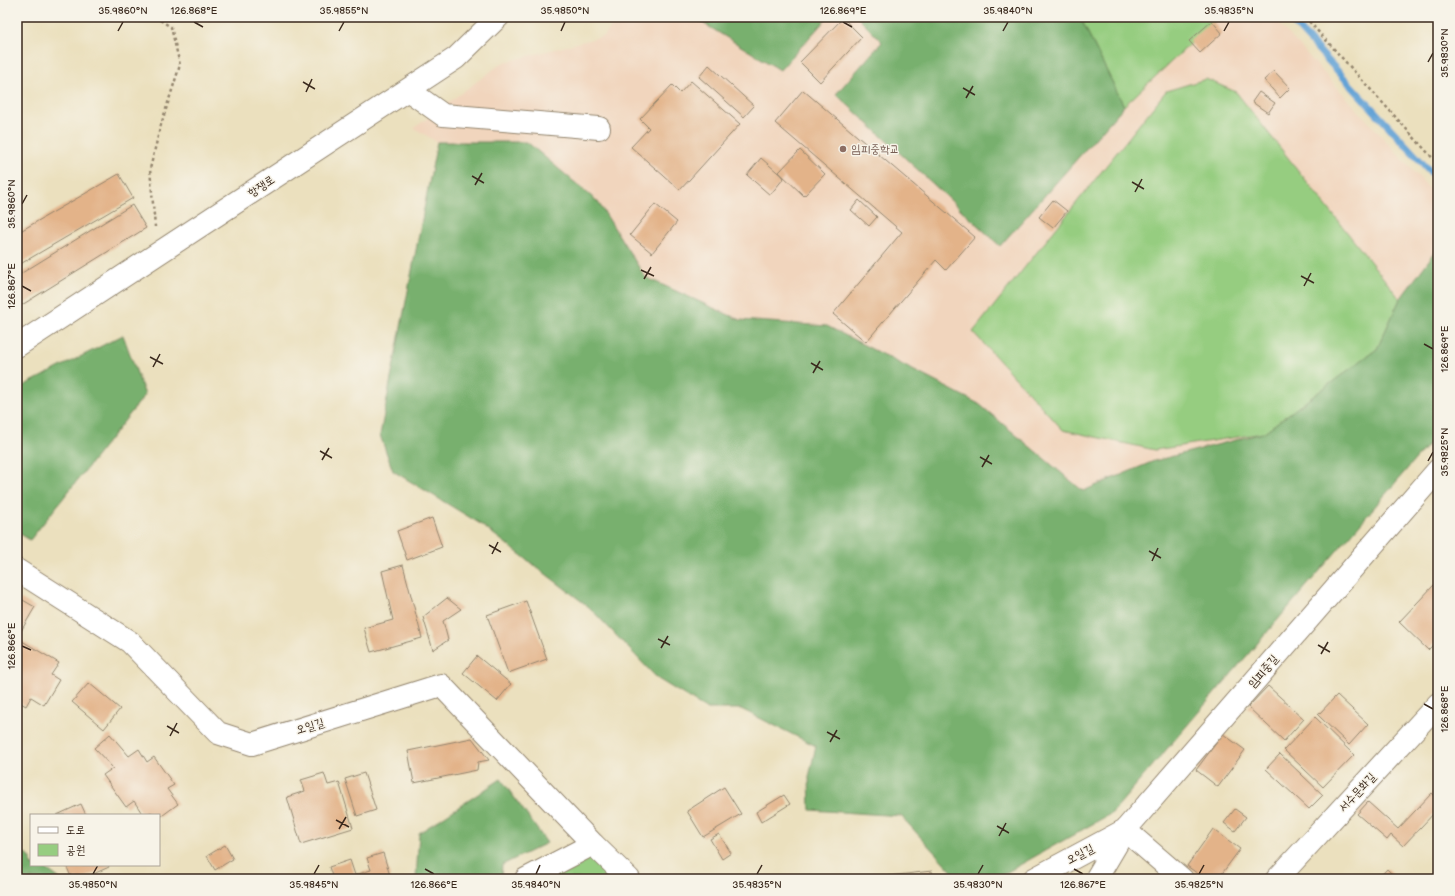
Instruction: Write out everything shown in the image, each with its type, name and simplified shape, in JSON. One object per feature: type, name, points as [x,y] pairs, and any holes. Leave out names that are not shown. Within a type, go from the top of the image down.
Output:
[{"type":"street","name":"항쟁로","points":[[17,346],[456,58],[498,17]]},
{"type":"street","points":[[408,90],[443,115],[599,128]]},
{"type":"street","name":"임피중길","points":[[1096,879],[1125,830],[1438,470]]},
{"type":"street","name":"오일길","points":[[17,570],[130,642],[218,733],[252,744],[441,685],[592,844],[629,879]]},
{"type":"street","name":"서수문화길","points":[[1277,879],[1438,704]]},
{"type":"street","points":[[1125,830],[1182,879]]},
{"type":"street","name":"오일길","points":[[1034,879],[1125,830]]},
{"type":"street","points":[[526,879],[592,844]]},
{"type":"path","points":[[155,17],[171,27],[180,65],[160,128],[150,169],[158,253]]},
{"type":"path","points":[[1305,17],[1438,164]]},
{"type":"shaded area","points":[[619,17],[693,17],[780,70],[828,17],[857,17],[883,42],[836,94],[1000,246],[1124,106],[1219,17],[1273,17],[1438,198],[1438,248],[1400,299],[1377,349],[1263,433],[1154,461],[1083,491],[979,404],[827,326],[740,320],[644,277],[598,202],[527,142],[437,142],[414,128],[502,63],[604,36]]},
{"type":"green space","points":[[693,17],[828,17],[780,70]]},
{"type":"green space","points":[[857,17],[1080,17],[1124,106],[1000,246],[836,94],[882,42]]},
{"type":"green space","points":[[1080,17],[1219,17],[1124,106]]},
{"type":"green space","points":[[1206,79],[1236,92],[1400,299],[1377,349],[1263,433],[1155,450],[1063,430],[973,332],[1166,91]]},
{"type":"green space","points":[[437,142],[527,142],[598,202],[645,277],[740,320],[827,326],[979,404],[1083,491],[1154,461],[1263,433],[1377,349],[1400,299],[1438,248],[1438,433],[1112,813],[995,879],[959,879],[901,816],[810,810],[809,777],[816,746],[741,709],[707,709],[658,679],[589,607],[479,523],[393,471],[380,435]]},
{"type":"green space","points":[[123,335],[145,395],[30,540],[17,532],[17,389]]},
{"type":"green space","points":[[501,779],[547,843],[502,865],[501,879],[416,879],[419,833]]},
{"type":"green space","points":[[17,848],[30,857],[30,866],[42,866],[60,879],[17,879]]},
{"type":"green space","points":[[591,853],[616,879],[541,879]]},
{"type":"building","points":[[843,18],[862,37],[820,82],[800,62]]},
{"type":"building","points":[[1212,21],[1222,33],[1200,53],[1189,41]]},
{"type":"building","points":[[709,65],[754,106],[744,117],[699,77]]},
{"type":"building","points":[[1274,71],[1290,88],[1280,98],[1264,80]]},
{"type":"building","points":[[691,81],[740,124],[680,190],[631,147],[649,128],[640,119],[672,85],[680,93]]},
{"type":"building","points":[[803,90],[975,237],[946,270],[936,260],[866,342],[833,314],[902,232],[775,123]]},
{"type":"building","points":[[1259,92],[1275,103],[1268,113],[1252,102]]},
{"type":"building","points":[[800,150],[825,174],[804,196],[779,172]]},
{"type":"building","points":[[761,158],[784,178],[770,195],[747,175]]},
{"type":"building","points":[[119,174],[133,198],[17,266],[17,233]]},
{"type":"building","points":[[859,200],[877,217],[869,226],[851,210]]},
{"type":"building","points":[[1053,200],[1067,211],[1053,228],[1039,217]]},
{"type":"building","points":[[655,204],[677,222],[652,253],[630,235]]},
{"type":"building","points":[[132,205],[146,228],[17,308],[17,276]]},
{"type":"building","points":[[432,518],[442,547],[407,560],[397,531]]},
{"type":"building","points":[[403,565],[422,638],[371,652],[364,628],[393,620],[382,571]]},
{"type":"building","points":[[1434,585],[1438,588],[1438,640],[1428,650],[1399,622]]},
{"type":"building","points":[[447,598],[461,609],[443,621],[448,640],[433,650],[423,617]]},
{"type":"building","points":[[21,599],[35,607],[21,631],[17,628],[17,605]]},
{"type":"building","points":[[526,601],[547,659],[508,673],[487,615]]},
{"type":"building","points":[[22,641],[59,663],[51,675],[59,680],[44,705],[31,697],[26,706],[17,701],[17,650]]},
{"type":"building","points":[[477,656],[511,684],[497,701],[463,673]]},
{"type":"building","points":[[89,683],[120,709],[104,729],[72,702]]},
{"type":"building","points":[[1268,686],[1304,719],[1284,741],[1248,707]]},
{"type":"building","points":[[1337,695],[1368,724],[1349,745],[1318,715]]},
{"type":"building","points":[[1315,717],[1354,755],[1323,787],[1284,750]]},
{"type":"building","points":[[110,734],[129,756],[139,749],[147,762],[154,757],[174,785],[167,789],[178,804],[160,817],[160,814],[152,814],[151,812],[148,814],[142,814],[134,801],[126,807],[103,775],[113,768],[94,748]]},
{"type":"building","points":[[1223,734],[1245,750],[1218,787],[1196,770]]},
{"type":"building","points":[[472,738],[489,760],[478,762],[477,770],[414,783],[408,751]]},
{"type":"building","points":[[1280,754],[1323,795],[1309,809],[1266,769]]},
{"type":"building","points":[[324,773],[328,785],[339,782],[353,828],[301,844],[287,797],[305,791],[301,780]]},
{"type":"building","points":[[364,773],[376,810],[357,816],[345,779]]},
{"type":"building","points":[[724,787],[741,814],[703,837],[687,811]]},
{"type":"building","points":[[1432,793],[1438,799],[1438,809],[1403,846],[1391,835],[1387,840],[1357,814],[1368,802],[1398,829]]},
{"type":"building","points":[[784,795],[790,804],[761,822],[756,812]]},
{"type":"building","points":[[81,804],[86,814],[59,814]]},
{"type":"building","points":[[1235,809],[1246,817],[1235,831],[1224,823]]},
{"type":"building","points":[[1213,829],[1240,849],[1218,879],[1205,879],[1187,866]]},
{"type":"building","points":[[719,834],[731,853],[722,859],[710,839]]},
{"type":"building","points":[[225,845],[233,859],[215,870],[207,856]]},
{"type":"building","points":[[383,853],[391,879],[333,879],[329,867],[350,860],[355,875],[371,870],[367,858]]},
{"type":"building","points":[[66,866],[109,867],[82,879],[72,879]]},
{"type":"building","points":[[1387,869],[1397,879],[1378,879]]},
{"type":"building","points":[[932,871],[933,879],[888,879],[888,876]]},
{"type":"waterway","points":[[1288,17],[1438,180]]},
{"type":"place","name":"임피중학교","points":[[843,149]]}]
